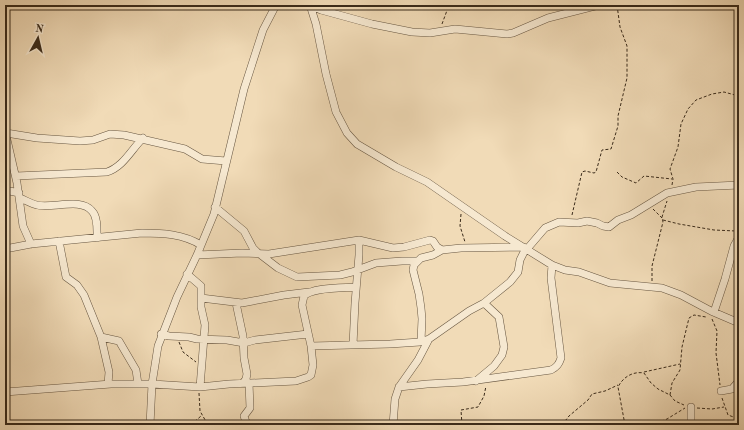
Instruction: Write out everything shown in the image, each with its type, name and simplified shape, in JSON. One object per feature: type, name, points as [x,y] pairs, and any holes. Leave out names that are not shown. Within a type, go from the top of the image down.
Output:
[{"type":"street","points":[[150,425],[154,367],[162,334],[187,274],[197,256],[215,207],[244,89],[253,59],[263,30],[276,5]]},
{"type":"street","points":[[310,5],[321,10],[385,27],[422,33],[455,29],[498,34],[513,33],[548,18],[599,5]]},
{"type":"street","points":[[310,5],[316,24],[330,95],[336,112],[347,133],[357,144],[427,182],[462,207],[552,265],[565,270],[579,272],[610,283],[662,288],[681,294],[714,312],[739,323]]},
{"type":"street","points":[[31,244],[23,226],[16,176],[5,132],[37,138],[80,142],[93,140],[110,134],[124,134],[185,148],[202,158],[214,161],[226,161]]},
{"type":"street","points":[[16,176],[107,172],[120,165],[131,150],[143,138]]},
{"type":"street","points":[[311,346],[390,344],[429,339],[504,288],[518,272],[520,260],[525,248],[545,228],[559,222],[578,223],[588,221],[609,227],[618,220],[631,215],[659,197],[672,192],[696,187],[739,185]]},
{"type":"street","points":[[5,190],[38,205],[78,204],[87,206],[95,216],[98,238]]},
{"type":"street","points":[[215,207],[244,231],[253,248],[259,254],[278,268],[297,278],[340,275],[376,263],[417,261]]},
{"type":"street","points":[[5,249],[59,241],[156,233],[187,237],[201,245]]},
{"type":"street","points":[[714,312],[734,246],[739,237]]},
{"type":"street","points":[[197,256],[269,254],[359,240],[393,248],[404,247],[430,240],[442,250]]},
{"type":"street","points":[[353,345],[359,240]]},
{"type":"street","points":[[59,241],[66,277],[77,285],[84,295],[101,337],[109,372],[108,384]]},
{"type":"street","points":[[422,341],[421,308],[413,270],[417,261],[423,257],[433,255],[442,250],[467,248],[525,248]]},
{"type":"street","points":[[399,387],[476,381],[551,370],[556,367],[559,364],[560,358],[551,278],[552,265]]},
{"type":"street","points":[[187,274],[201,286],[201,311],[205,325],[200,387]]},
{"type":"street","points":[[201,298],[236,303],[249,303],[284,295],[323,289],[356,287]]},
{"type":"street","points":[[5,392],[108,384],[152,384],[200,387],[296,381],[308,378],[313,369],[311,346],[302,300],[306,293],[309,292]]},
{"type":"street","points":[[236,303],[244,343],[247,376],[245,381],[250,408],[244,416],[247,425]]},
{"type":"street","points":[[476,381],[499,360],[504,347],[499,316],[484,303]]},
{"type":"street","points":[[162,334],[168,336],[227,340],[244,343],[255,340],[308,334]]},
{"type":"street","points":[[101,337],[119,341],[136,370],[138,384]]},
{"type":"street","points":[[393,425],[399,387],[418,360],[429,339]]},
{"type":"street","points":[[721,390],[732,389],[739,381]]},
{"type":"street","points":[[690,406],[691,425]]},
{"type":"path","points":[[437,31],[443,22],[449,5]]},
{"type":"path","points":[[570,222],[582,172],[596,172],[602,150],[611,149],[618,126],[618,116],[627,78],[628,63],[627,46],[620,27],[617,5]]},
{"type":"path","points":[[651,286],[652,266],[668,198],[672,192],[673,179],[670,169],[678,147],[681,124],[688,109],[696,100],[712,94],[724,92],[734,95],[739,94]]},
{"type":"path","points":[[734,95],[739,101]]},
{"type":"path","points":[[617,172],[622,177],[636,183],[646,176],[673,179]]},
{"type":"path","points":[[644,206],[653,209],[663,219],[679,224],[714,230],[739,231]]},
{"type":"path","points":[[462,207],[460,226],[467,248]]},
{"type":"path","points":[[670,395],[672,382],[680,370],[682,347],[689,318],[694,315],[711,316],[717,331],[716,353],[724,407],[728,415],[739,419]]},
{"type":"path","points":[[179,336],[179,342],[183,352],[191,357],[202,368]]},
{"type":"path","points":[[562,425],[569,416],[588,400],[592,394],[619,385],[628,376],[680,364]]},
{"type":"path","points":[[644,373],[654,386],[670,395],[675,401],[706,409],[724,407]]},
{"type":"path","points":[[462,425],[461,410],[478,406],[481,403],[488,379]]},
{"type":"path","points":[[619,385],[618,391],[625,425]]},
{"type":"path","points":[[200,387],[199,406],[202,416],[208,425]]},
{"type":"path","points":[[5,396],[9,425]]},
{"type":"path","points":[[652,425],[668,419],[690,406]]},
{"type":"path","points":[[191,425],[202,416]]}]
